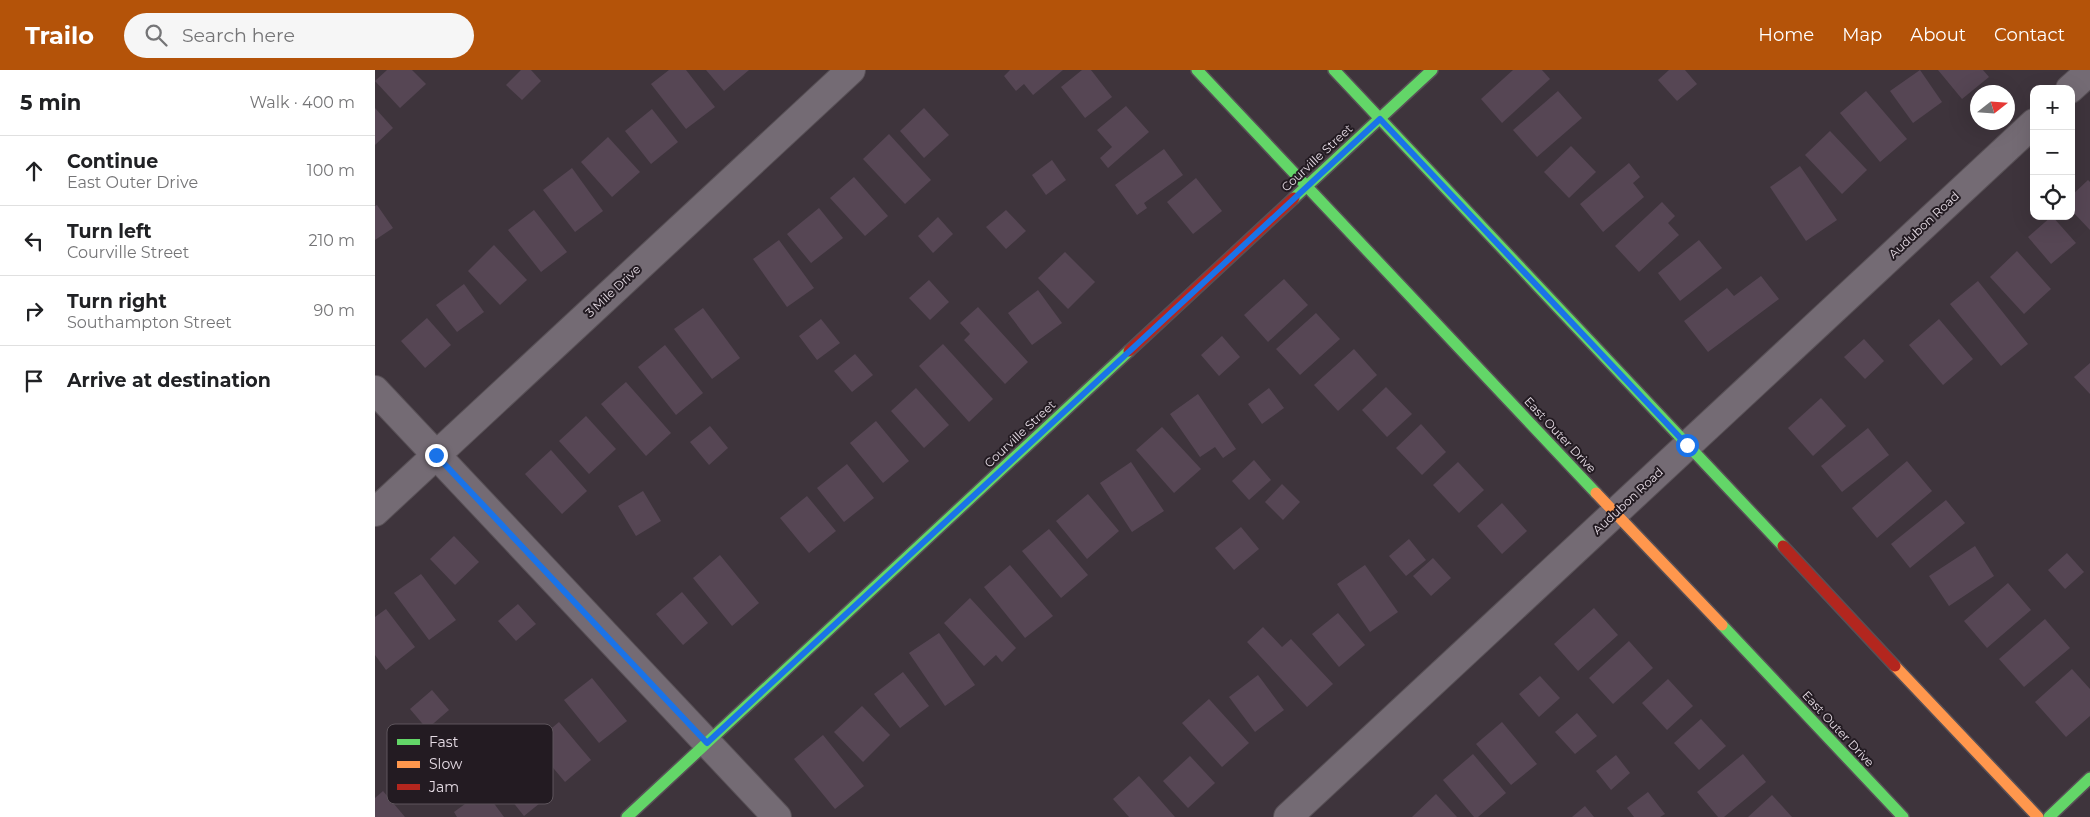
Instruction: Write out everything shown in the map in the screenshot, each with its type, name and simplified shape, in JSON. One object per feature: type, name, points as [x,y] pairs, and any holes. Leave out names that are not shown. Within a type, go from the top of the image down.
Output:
[{"type":"street","name":"3 Mile Drive","points":[[375,512],[851,70]]},
{"type":"street","name":"East Outer Drive","points":[[1197,70],[1903,817]]},
{"type":"street","points":[[1334,70],[2038,817]]},
{"type":"street","name":"Courville Street","points":[[627,817],[1432,70]]},
{"type":"street","points":[[2074,85],[2090,70]]},
{"type":"street","name":"Audubon Road","points":[[1287,817],[2030,127]]},
{"type":"street","points":[[375,390],[777,817]]},
{"type":"street","points":[[2049,817],[2090,778]]},
{"type":"building","points":[[387,70],[412,70],[426,84],[400,108],[375,81]]},
{"type":"building","points":[[521,70],[531,70],[541,81],[522,100],[506,85]]},
{"type":"building","points":[[669,70],[686,70],[715,107],[686,129],[651,84]]},
{"type":"building","points":[[706,70],[749,70],[724,91]]},
{"type":"building","points":[[1010,70],[1063,70],[1033,95],[1024,84],[1016,91],[1004,76]]},
{"type":"building","points":[[1082,70],[1091,70],[1112,97],[1085,118],[1061,87]]},
{"type":"building","points":[[1513,70],[1542,70],[1550,79],[1502,123],[1481,99]]},
{"type":"building","points":[[1669,70],[1685,70],[1697,84],[1677,101],[1658,80]]},
{"type":"building","points":[[1920,70],[1942,102],[1913,123],[1890,91]]},
{"type":"building","points":[[1938,70],[1983,70],[1989,77],[1979,85],[1970,85],[1970,92],[1962,99]]},
{"type":"building","points":[[1558,91],[1582,118],[1537,157],[1513,130]]},
{"type":"building","points":[[1866,91],[1907,139],[1880,162],[1840,113]]},
{"type":"building","points":[[1126,106],[1149,132],[1108,168],[1100,158],[1112,147],[1097,130]]},
{"type":"building","points":[[375,108],[393,128],[375,145]]},
{"type":"building","points":[[924,108],[949,135],[924,158],[900,131]]},
{"type":"building","points":[[652,109],[678,142],[651,164],[625,131]]},
{"type":"building","points":[[1830,131],[1867,170],[1842,194],[1805,155]]},
{"type":"building","points":[[889,134],[931,180],[905,204],[863,159]]},
{"type":"building","points":[[608,137],[640,172],[612,197],[581,162]]},
{"type":"building","points":[[1571,146],[1596,172],[1569,198],[1544,172]]},
{"type":"building","points":[[1164,149],[1183,175],[1144,203],[1147,208],[1137,215],[1115,185]]},
{"type":"building","points":[[1052,160],[1066,180],[1046,195],[1032,175]]},
{"type":"building","points":[[1629,163],[1640,177],[1633,183],[1644,197],[1603,232],[1580,204]]},
{"type":"building","points":[[1800,166],[1837,220],[1806,241],[1770,187]]},
{"type":"building","points":[[572,168],[603,211],[575,232],[543,190]]},
{"type":"building","points":[[854,177],[888,216],[865,236],[830,198]]},
{"type":"building","points":[[1196,178],[1222,211],[1193,234],[1167,202]]},
{"type":"building","points":[[2088,180],[2090,182],[2090,230],[2075,214],[2075,192]]},
{"type":"building","points":[[1662,202],[1675,216],[1668,223],[1679,235],[1639,272],[1615,246]]},
{"type":"building","points":[[377,205],[393,228],[375,240],[375,206]]},
{"type":"building","points":[[819,208],[843,238],[811,263],[787,234]]},
{"type":"building","points":[[534,210],[567,252],[541,272],[508,230]]},
{"type":"building","points":[[1006,210],[1026,231],[1006,249],[986,227]]},
{"type":"building","points":[[938,217],[953,234],[933,253],[918,236]]},
{"type":"building","points":[[2047,220],[2056,220],[2076,243],[2051,264],[2028,237]]},
{"type":"building","points":[[779,240],[814,288],[787,307],[753,259]]},
{"type":"building","points":[[1699,240],[1722,268],[1680,301],[1658,273]]},
{"type":"building","points":[[494,245],[527,280],[500,305],[468,271]]},
{"type":"building","points":[[2017,251],[2051,289],[2024,314],[1990,277]]},
{"type":"building","points":[[1065,252],[1095,282],[1068,309],[1038,278]]},
{"type":"building","points":[[1761,276],[1779,299],[1708,352],[1684,321],[1727,288],[1734,296]]},
{"type":"building","points":[[1284,279],[1308,305],[1268,342],[1244,315]]},
{"type":"building","points":[[929,280],[949,302],[930,320],[909,298]]},
{"type":"building","points":[[1978,281],[2028,344],[2001,366],[1950,304]]},
{"type":"building","points":[[464,284],[484,312],[457,332],[436,305]]},
{"type":"building","points":[[1038,290],[1062,323],[1032,345],[1008,313]]},
{"type":"building","points":[[978,307],[1028,362],[1005,384],[964,340],[970,334],[960,323]]},
{"type":"building","points":[[703,308],[740,358],[712,379],[674,329]]},
{"type":"building","points":[[1316,313],[1340,339],[1300,375],[1276,349]]},
{"type":"building","points":[[427,318],[451,345],[425,368],[401,341]]},
{"type":"building","points":[[821,319],[840,343],[817,360],[799,336]]},
{"type":"building","points":[[1939,319],[1973,359],[1943,385],[1909,345]]},
{"type":"building","points":[[1222,336],[1240,357],[1219,376],[1201,355]]},
{"type":"building","points":[[1864,339],[1884,361],[1865,379],[1844,357]]},
{"type":"building","points":[[943,344],[993,399],[969,422],[919,366]]},
{"type":"building","points":[[665,345],[703,393],[676,415],[638,367]]},
{"type":"building","points":[[1354,349],[1377,375],[1338,411],[1314,385]]},
{"type":"building","points":[[855,354],[873,375],[852,392],[834,371]]},
{"type":"building","points":[[2090,363],[2090,394],[2074,377]]},
{"type":"building","points":[[626,382],[671,433],[646,456],[601,404]]},
{"type":"building","points":[[1386,387],[1412,414],[1387,437],[1362,410]]},
{"type":"building","points":[[916,388],[949,425],[924,448],[891,411]]},
{"type":"building","points":[[1269,388],[1284,408],[1262,424],[1248,404]]},
{"type":"building","points":[[1198,394],[1236,449],[1223,458],[1215,447],[1200,457],[1170,414]]},
{"type":"building","points":[[1821,398],[1846,426],[1813,456],[1788,428]]},
{"type":"building","points":[[586,416],[616,449],[589,474],[559,441]]},
{"type":"building","points":[[876,421],[909,461],[883,483],[850,443]]},
{"type":"building","points":[[1421,424],[1446,452],[1422,475],[1396,448]]},
{"type":"building","points":[[710,426],[728,448],[709,465],[690,442]]},
{"type":"building","points":[[1162,427],[1201,469],[1174,493],[1136,450]]},
{"type":"building","points":[[1868,428],[1889,455],[1842,492],[1821,466]]},
{"type":"building","points":[[551,450],[587,491],[562,514],[525,474]]},
{"type":"building","points":[[1254,460],[1271,480],[1249,500],[1232,481]]},
{"type":"building","points":[[1907,461],[1932,491],[1877,538],[1852,508]]},
{"type":"building","points":[[1131,462],[1164,511],[1132,532],[1100,483]]},
{"type":"building","points":[[1458,462],[1484,490],[1459,513],[1433,485]]},
{"type":"building","points":[[847,464],[874,498],[844,522],[817,488]]},
{"type":"building","points":[[1282,484],[1300,502],[1283,520],[1265,502]]},
{"type":"building","points":[[643,491],[661,521],[636,536],[618,506]]},
{"type":"building","points":[[1088,494],[1119,531],[1087,559],[1056,521]]},
{"type":"building","points":[[807,496],[836,531],[809,553],[780,518]]},
{"type":"building","points":[[1946,500],[1965,523],[1910,568],[1891,544]]},
{"type":"building","points":[[1502,503],[1527,531],[1502,554],[1477,526]]},
{"type":"building","points":[[1241,527],[1259,549],[1234,570],[1215,548]]},
{"type":"building","points":[[1049,529],[1088,575],[1061,598],[1022,551]]},
{"type":"building","points":[[454,536],[479,562],[455,585],[430,559]]},
{"type":"building","points":[[1409,539],[1426,560],[1406,576],[1389,556]]},
{"type":"building","points":[[1975,546],[1994,576],[1949,606],[1929,576]]},
{"type":"building","points":[[2067,553],[2084,572],[2065,589],[2048,570]]},
{"type":"building","points":[[720,555],[759,603],[732,626],[693,578]]},
{"type":"building","points":[[1433,558],[1451,578],[1431,596],[1413,576]]},
{"type":"building","points":[[1010,565],[1053,616],[1025,638],[984,587]]},
{"type":"building","points":[[1365,565],[1398,612],[1370,632],[1337,584]]},
{"type":"building","points":[[421,574],[456,620],[429,640],[394,593]]},
{"type":"building","points":[[2008,583],[2031,610],[1987,648],[1964,621]]},
{"type":"building","points":[[682,592],[708,623],[683,645],[656,614]]},
{"type":"building","points":[[970,598],[1016,648],[1002,662],[996,655],[984,666],[944,623]]},
{"type":"building","points":[[518,604],[536,624],[516,641],[498,621]]},
{"type":"building","points":[[1594,608],[1618,635],[1578,671],[1554,644]]},
{"type":"building","points":[[386,609],[415,647],[386,670],[375,655],[375,617]]},
{"type":"building","points":[[1338,613],[1365,645],[1339,667],[1312,634]]},
{"type":"building","points":[[2045,619],[2070,648],[2024,687],[1999,659]]},
{"type":"building","points":[[1263,627],[1282,647],[1291,639],[1333,684],[1307,707],[1247,642]]},
{"type":"building","points":[[939,633],[975,685],[945,706],[909,653]]},
{"type":"building","points":[[1629,641],[1653,668],[1613,704],[1589,678]]},
{"type":"building","points":[[2072,669],[2090,689],[2090,716],[2066,737],[2035,702]]},
{"type":"building","points":[[903,672],[929,706],[900,728],[874,694]]},
{"type":"building","points":[[1258,675],[1284,710],[1255,732],[1229,697]]},
{"type":"building","points":[[1540,676],[1560,698],[1539,717],[1519,694]]},
{"type":"building","points":[[592,678],[627,721],[599,743],[564,700]]},
{"type":"building","points":[[1668,679],[1693,706],[1667,730],[1642,703]]},
{"type":"building","points":[[432,690],[449,710],[433,724],[423,724],[410,709]]},
{"type":"building","points":[[1209,699],[1249,743],[1222,767],[1182,723]]},
{"type":"building","points":[[862,706],[890,735],[863,762],[834,732]]},
{"type":"building","points":[[1577,713],[1597,736],[1575,754],[1555,732]]},
{"type":"building","points":[[1701,719],[1726,746],[1699,770],[1674,743]]},
{"type":"building","points":[[559,722],[591,760],[565,782],[553,768],[553,727]]},
{"type":"building","points":[[1502,722],[1537,764],[1511,785],[1476,744]]},
{"type":"building","points":[[823,735],[864,786],[835,809],[794,759]]},
{"type":"building","points":[[1473,754],[1506,793],[1478,817],[1474,817],[1443,780]]},
{"type":"building","points":[[1743,754],[1766,782],[1724,817],[1718,817],[1697,792]]},
{"type":"building","points":[[1616,755],[1630,773],[1611,790],[1596,771]]},
{"type":"building","points":[[1190,756],[1215,783],[1188,808],[1163,781]]},
{"type":"building","points":[[1139,776],[1175,817],[1129,817],[1113,799]]},
{"type":"building","points":[[383,791],[387,796],[387,804],[394,804],[405,817],[375,817],[375,798]]},
{"type":"building","points":[[1648,792],[1665,814],[1660,817],[1634,817],[1627,808]]},
{"type":"building","points":[[1436,794],[1457,817],[1412,817]]},
{"type":"building","points":[[1772,795],[1792,817],[1748,817]]},
{"type":"building","points":[[465,804],[494,804],[504,817],[457,817],[454,812]]},
{"type":"building","points":[[514,804],[539,804],[524,816]]},
{"type":"building","points":[[1585,806],[1594,817],[1572,817]]},
{"type":"traffic: fast","points":[[1197,70],[1596,493]]},
{"type":"traffic: fast","points":[[1334,70],[1783,546]]},
{"type":"traffic: fast","points":[[1294,198],[1432,70]]},
{"type":"traffic: fast","points":[[627,817],[1129,351]]},
{"type":"traffic: fast","points":[[1722,625],[1903,817]]},
{"type":"traffic: fast","points":[[2049,817],[2090,778]]},
{"type":"traffic: slow","points":[[1596,493],[1722,625]]},
{"type":"traffic: slow","points":[[1895,666],[2038,817]]},
{"type":"traffic: jam","points":[[1129,351],[1294,198]]},
{"type":"traffic: jam","points":[[1783,546],[1895,666]]},
{"type":"route","points":[[436,455],[707,743],[1380,119],[1687,445]]}]
